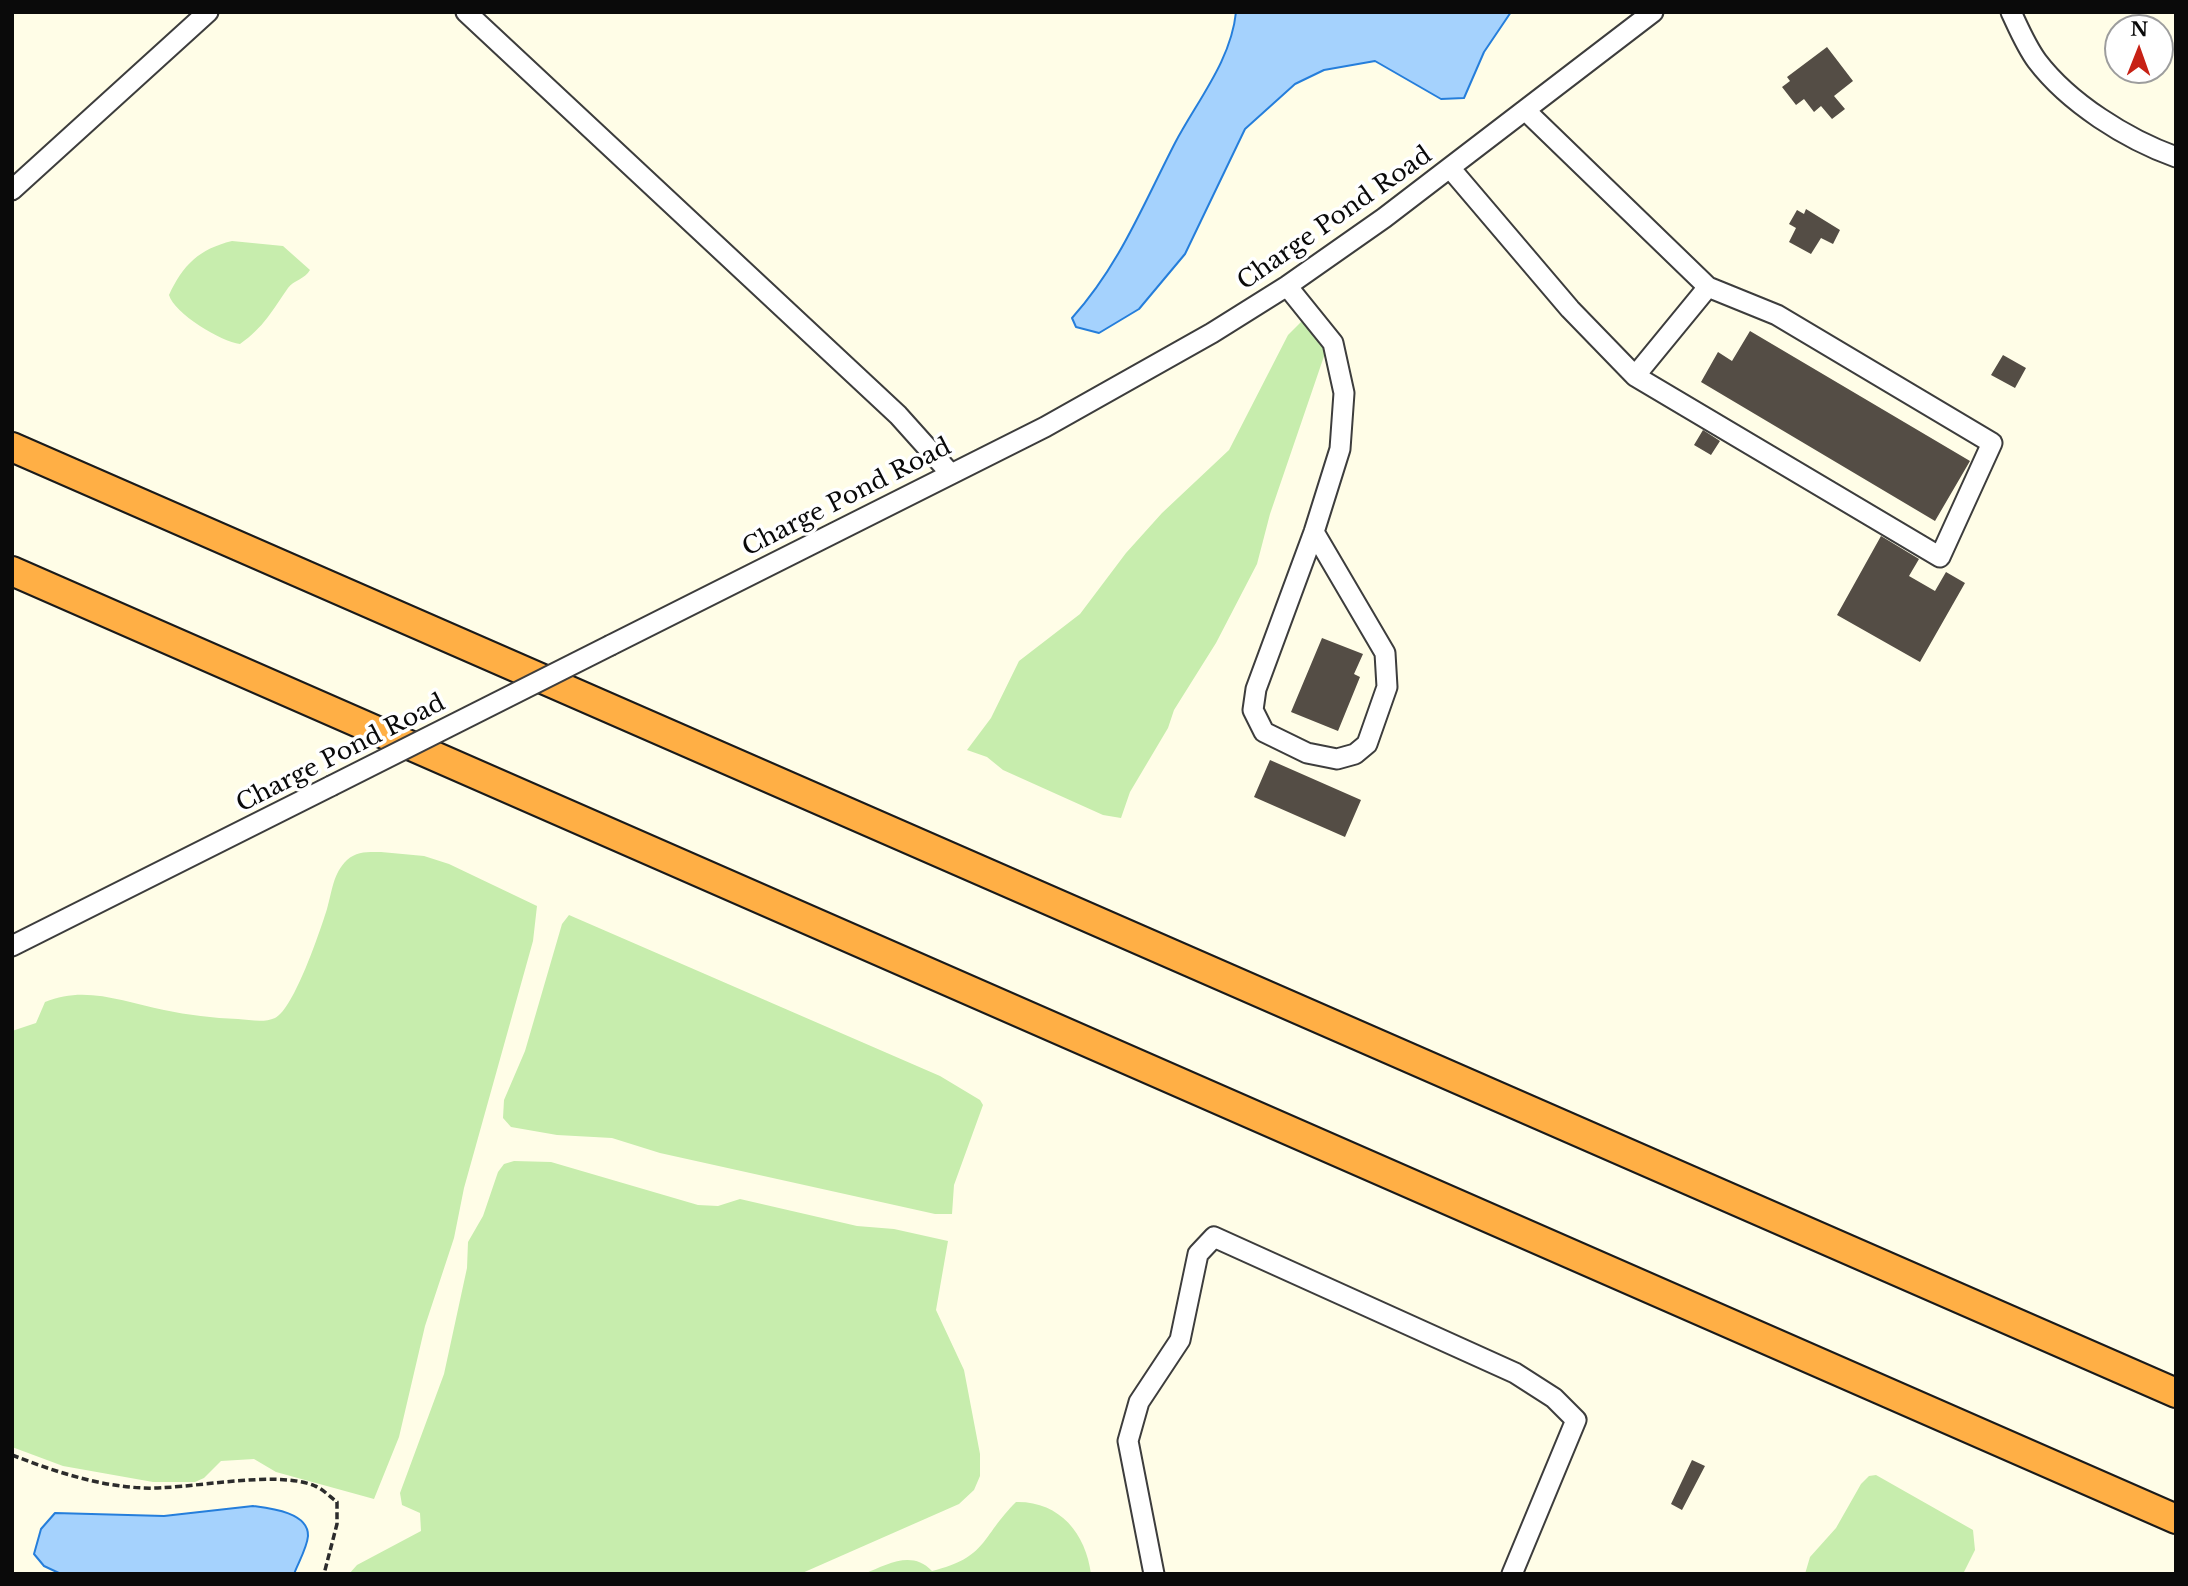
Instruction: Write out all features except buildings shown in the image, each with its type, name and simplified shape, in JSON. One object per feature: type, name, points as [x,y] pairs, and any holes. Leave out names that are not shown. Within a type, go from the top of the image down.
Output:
[{"type":"highway","points":[[12,447],[2176,1393]]},
{"type":"highway","points":[[12,571],[2176,1519]]},
{"type":"street","points":[[12,190],[208,12]]},
{"type":"street","points":[[466,12],[898,415],[950,473]]},
{"type":"street","name":"Charge Pond Road","points":[[12,946],[1086,405],[1287,286],[1450,168],[1653,12]]},
{"type":"street","points":[[2011,12],[2035,58],[2061,86],[2136,138],[2176,157]]},
{"type":"street","points":[[1450,168],[1570,309],[1636,376],[1940,557],[1992,443],[1777,315],[1708,287],[1526,111]]},
{"type":"street","points":[[1287,286],[1333,343],[1343,393],[1340,449],[1314,532],[1256,689],[1253,710],[1264,732],[1307,753],[1337,759],[1355,754],[1367,744],[1387,687],[1385,653],[1314,532]]},
{"type":"street","points":[[1636,376],[1708,287]]},
{"type":"street","points":[[1154,1574],[1128,1441],[1139,1402],[1180,1340],[1198,1254],[1214,1237],[1515,1373],[1554,1398],[1576,1420],[1512,1574]]},
{"type":"path","points":[[12,1455],[58,1473],[142,1488],[296,1481],[316,1486],[337,1502],[337,1524],[324,1574]]},
{"type":"green space","points":[[232,241],[283,246],[310,270],[290,285],[262,325],[240,344],[199,326],[180,310],[169,295],[180,275],[193,260],[220,244]]},
{"type":"green space","points":[[1315,317],[1334,327],[1270,514],[1257,564],[1216,643],[1174,710],[1168,728],[1130,792],[1121,818],[1103,815],[1003,770],[987,757],[967,750],[991,718],[1019,661],[1080,614],[1126,553],[1162,513],[1229,450],[1288,335],[1304,319]]},
{"type":"green space","points":[[381,852],[424,856],[449,864],[537,906],[533,941],[464,1188],[454,1238],[425,1326],[399,1437],[374,1499],[276,1472],[254,1459],[221,1461],[204,1478],[195,1482],[153,1482],[63,1466],[12,1447],[12,1031],[36,1023],[45,1002],[75,995],[104,997],[201,1016],[257,1021],[275,1018],[290,1000],[306,968],[342,865],[355,855]]},
{"type":"green space","points":[[569,915],[940,1076],[980,1100],[983,1105],[954,1185],[952,1214],[935,1214],[660,1153],[612,1138],[557,1135],[511,1127],[503,1118],[504,1100],[525,1051],[562,924]]},
{"type":"green space","points":[[514,1161],[551,1162],[698,1205],[718,1206],[740,1199],[857,1226],[894,1229],[948,1241],[936,1310],[964,1370],[980,1454],[980,1476],[974,1490],[959,1504],[800,1574],[349,1574],[357,1565],[421,1531],[420,1513],[402,1505],[400,1493],[444,1374],[467,1268],[468,1242],[483,1216],[498,1172],[504,1164]]},
{"type":"green space","points":[[1876,1475],[1973,1530],[1975,1550],[1963,1574],[1805,1574],[1810,1557],[1836,1528],[1861,1484],[1869,1476]]},
{"type":"green space","points":[[1016,1502],[1045,1507],[1068,1522],[1083,1545],[1091,1574],[864,1574],[900,1561],[916,1561],[932,1571],[964,1559],[982,1545]]},
{"type":"water","points":[[1236,12],[1511,12],[1484,52],[1464,98],[1441,99],[1375,61],[1324,70],[1295,84],[1245,129],[1185,254],[1139,309],[1099,333],[1076,327],[1072,318],[1117,256],[1175,143],[1212,80],[1233,30]]},
{"type":"water","points":[[253,1506],[295,1516],[307,1528],[307,1541],[294,1574],[61,1574],[44,1566],[34,1554],[41,1529],[55,1513],[164,1516]]}]
